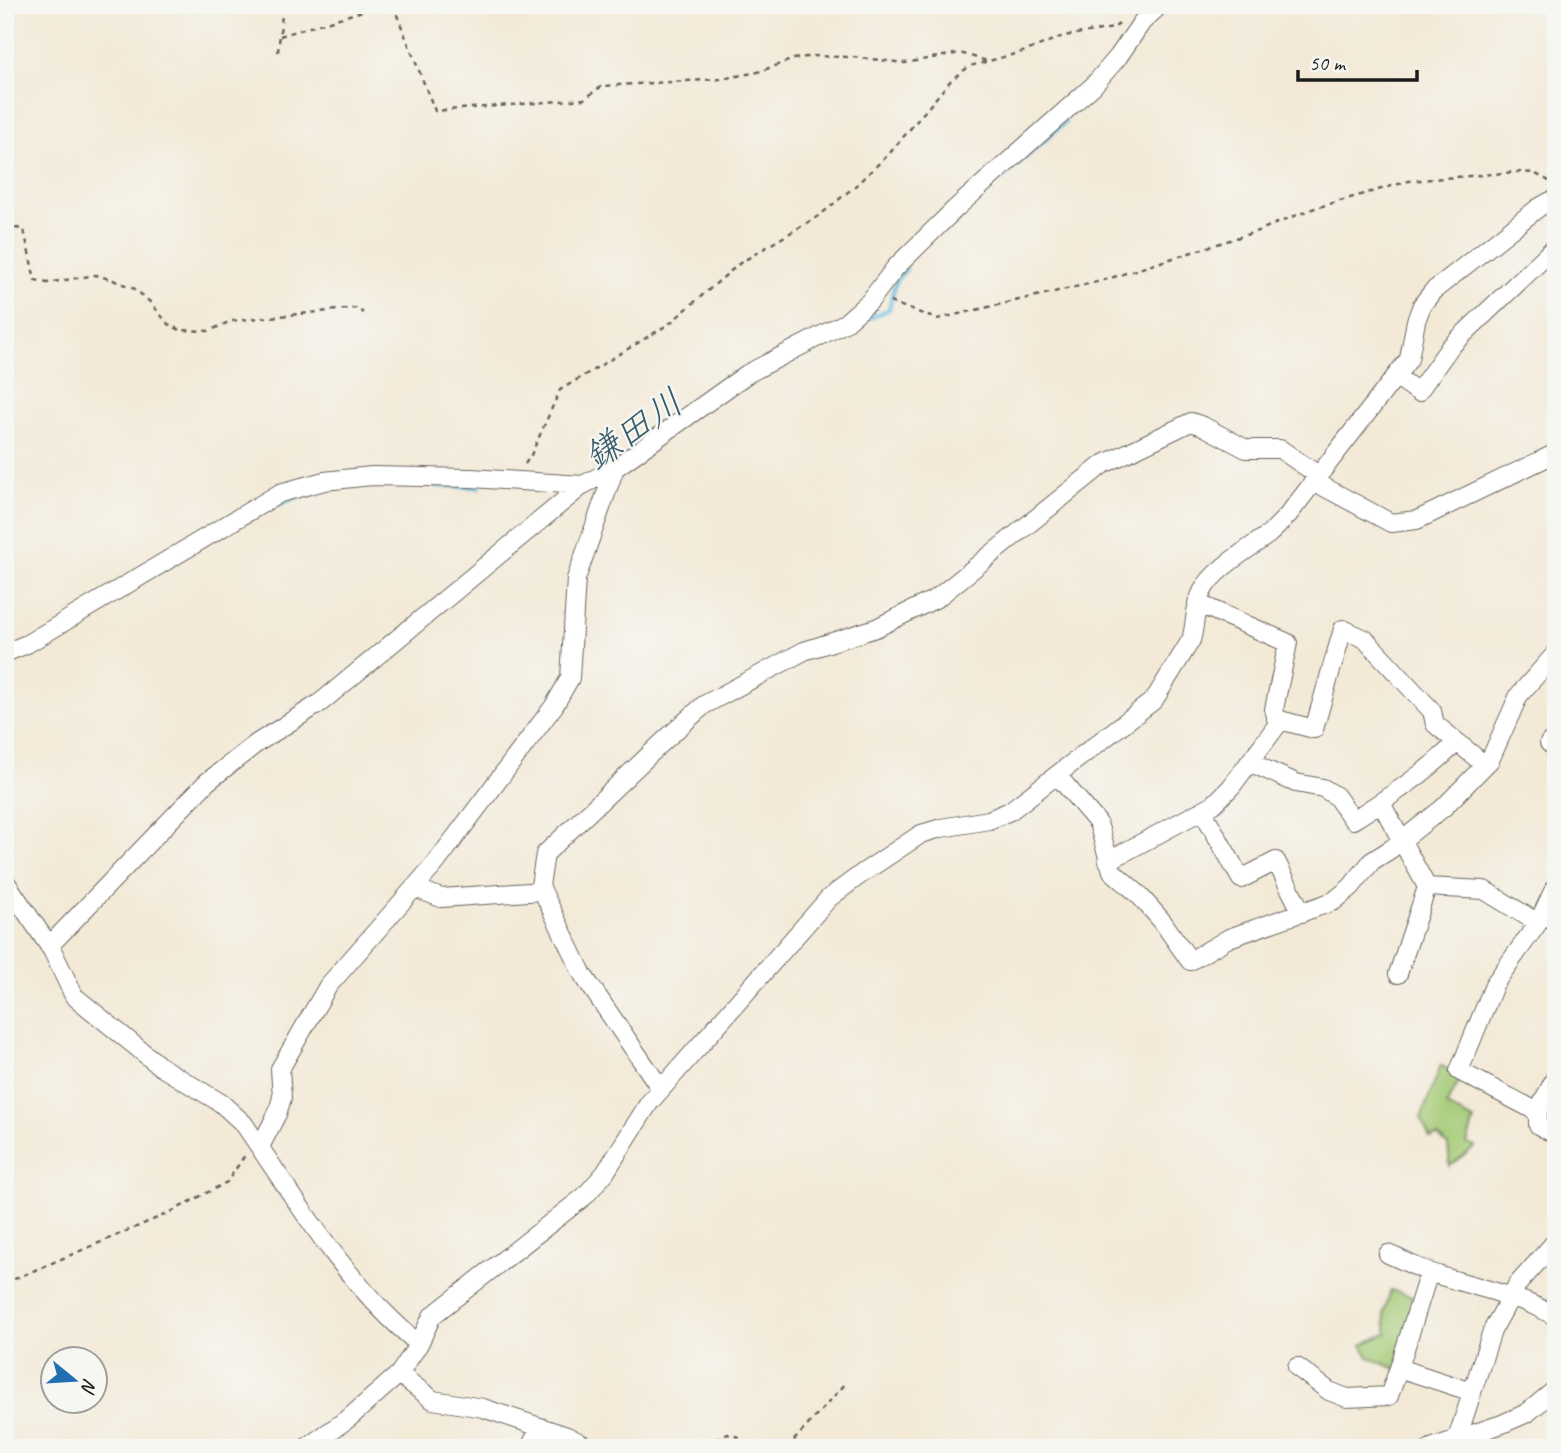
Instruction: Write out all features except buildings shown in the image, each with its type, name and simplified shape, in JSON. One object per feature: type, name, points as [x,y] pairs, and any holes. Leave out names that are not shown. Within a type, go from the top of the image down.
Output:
[{"type":"street","points":[[49,946],[207,782],[257,743],[320,703],[583,485],[615,468],[747,374],[845,323],[873,297],[895,268],[955,209],[1093,86],[1118,57],[1142,22],[1160,5]]},
{"type":"street","points":[[306,1448],[349,1418],[399,1374],[419,1344],[432,1316],[585,1196],[606,1172],[649,1103],[829,898],[921,834],[989,820],[1010,811],[1154,700],[1191,640],[1197,603],[1203,589],[1288,515],[1396,376],[1409,359],[1416,321],[1433,292],[1538,208],[1556,198]]},
{"type":"street","points":[[1396,376],[1418,392],[1450,348],[1552,250],[1556,256]]},
{"type":"street","points":[[661,1089],[583,975],[540,887],[545,853],[704,705],[804,651],[876,628],[937,598],[1102,465],[1191,422],[1246,449],[1280,449],[1315,478],[1391,523],[1417,520],[1556,453]]},
{"type":"street","points":[[257,1143],[277,1114],[282,1098],[280,1069],[328,986],[435,864],[554,706],[570,678],[576,579],[615,468]]},
{"type":"street","points":[[5,653],[27,644],[225,525],[291,489],[324,481],[372,476],[583,485]]},
{"type":"street","points":[[1108,861],[1214,804],[1231,788],[1278,724],[1273,709],[1288,643],[1197,603]]},
{"type":"street","points":[[1276,719],[1314,729],[1343,629],[1365,639],[1432,711],[1436,724],[1485,765]]},
{"type":"street","points":[[1057,775],[1098,823],[1112,870],[1162,921],[1190,961],[1229,938],[1334,901],[1351,887],[1372,862],[1443,808],[1490,760],[1519,695],[1556,653]]},
{"type":"street","points":[[1556,736],[1549,743],[1556,748]]},
{"type":"street","points":[[1249,762],[1296,783],[1323,788],[1336,796],[1353,820],[1434,765],[1457,742]]},
{"type":"street","points":[[1381,803],[1427,887],[1398,974]]},
{"type":"street","points":[[1202,810],[1241,879],[1276,862],[1302,913]]},
{"type":"street","points":[[5,881],[49,946],[74,996],[161,1067],[221,1103],[244,1124],[352,1278],[391,1322],[419,1344]]},
{"type":"street","points":[[1538,1112],[1459,1071],[1495,983],[1538,923],[1556,885]]},
{"type":"street","points":[[1427,887],[1485,890],[1538,923]]},
{"type":"street","points":[[415,888],[441,898],[542,891]]},
{"type":"street","points":[[1556,1076],[1538,1112],[1538,1125],[1556,1135]]},
{"type":"street","points":[[1455,1443],[1492,1331],[1517,1285],[1556,1241]]},
{"type":"street","points":[[1388,1254],[1429,1272],[1543,1309],[1556,1317]]},
{"type":"street","points":[[1297,1367],[1329,1391],[1347,1398],[1389,1396],[1429,1272]]},
{"type":"street","points":[[1399,1368],[1472,1392]]},
{"type":"street","points":[[399,1374],[433,1400],[483,1408],[540,1427],[590,1448]]},
{"type":"street","points":[[1431,1448],[1455,1443],[1502,1424],[1527,1412],[1556,1389]]},
{"type":"street","points":[[530,1448],[540,1427]]},
{"type":"path","points":[[278,52],[283,5]]},
{"type":"path","points":[[280,36],[382,5]]},
{"type":"path","points":[[393,5],[435,111],[584,99],[602,86],[721,79],[758,72],[794,59],[812,56],[905,63],[960,53],[990,61]]},
{"type":"path","points":[[513,481],[531,455],[560,390],[669,324],[740,262],[820,215],[888,154],[952,79],[970,66],[1026,51],[1063,36],[1114,27],[1125,19]]},
{"type":"path","points":[[873,297],[937,318],[1101,281],[1255,232],[1312,209],[1409,181],[1516,172],[1534,173],[1556,186]]},
{"type":"path","points":[[5,229],[24,230],[35,280],[47,283],[96,275],[113,280],[135,289],[169,324],[180,330],[209,331],[231,321],[357,308],[363,313]]},
{"type":"path","points":[[5,1283],[169,1213],[227,1182],[257,1143]]},
{"type":"path","points":[[787,1448],[846,1382]]},
{"type":"path","points":[[698,1448],[727,1434],[739,1437],[746,1448]]},
{"type":"green space","points":[[1441,1065],[1461,1078],[1446,1106],[1474,1120],[1467,1144],[1475,1147],[1450,1166],[1448,1145],[1438,1136],[1430,1138],[1421,1118]]},
{"type":"green space","points":[[1391,1290],[1416,1298],[1398,1370],[1369,1357],[1362,1345],[1387,1333],[1384,1313]]},
{"type":"waterway","name":"鎌田川","points":[[1001,179],[1065,122]]},
{"type":"waterway","name":"鎌田川","points":[[852,327],[889,309],[896,280],[906,269]]},
{"type":"waterway","name":"鎌田川","points":[[435,486],[479,487]]},
{"type":"waterway","name":"鎌田川","points":[[274,506],[298,497]]}]
